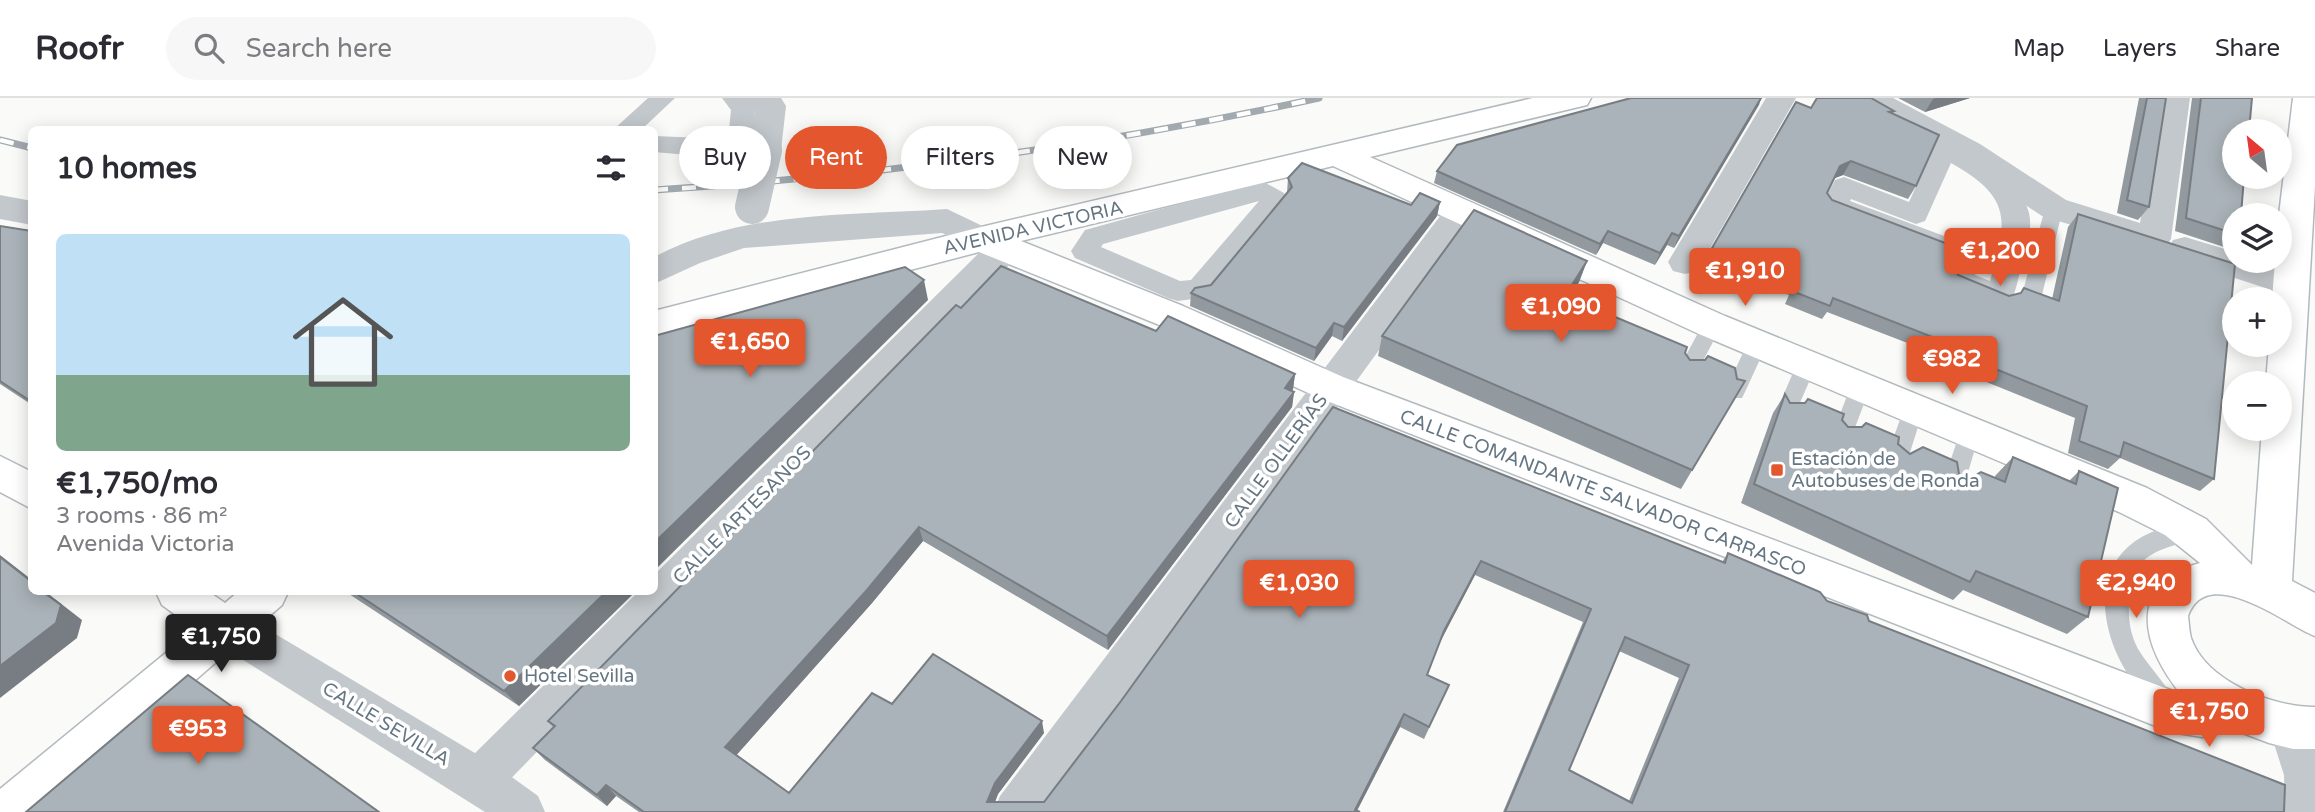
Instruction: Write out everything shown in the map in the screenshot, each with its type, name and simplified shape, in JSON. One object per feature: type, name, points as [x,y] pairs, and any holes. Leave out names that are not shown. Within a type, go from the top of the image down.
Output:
[{"type":"main road","name":"AVENIDA VICTORIA","points":[[658,323],[993,244],[1336,155],[1576,98]]},
{"type":"main road","points":[[2254,584],[2290,284],[2308,98]]},
{"type":"main road","points":[[1336,155],[1712,325],[1969,435],[2104,487],[2195,530],[2254,584],[2312,612]]},
{"type":"main road","name":"CALLE COMANDANTE SALVADOR CARRASCO","points":[[993,244],[1158,310],[1330,387],[2171,712],[2195,718],[2216,716],[2231,707]]},
{"type":"main road","points":[[2254,584],[2210,579],[2188,585],[2173,598],[2167,616],[2171,639],[2183,663],[2204,687],[2231,707],[2262,722],[2306,733]]},
{"type":"main road","name":"CALLE SEVILLA","points":[[181,595],[225,626]]},
{"type":"main road","points":[[8,812],[173,675],[225,626],[263,595]]},
{"type":"street","points":[[630,126],[663,98]]},
{"type":"street","points":[[658,144],[712,149],[740,146],[743,109],[734,98]]},
{"type":"street","points":[[747,221],[765,150],[771,106],[759,98]]},
{"type":"street","points":[[1685,262],[1781,98]]},
{"type":"street","points":[[1869,98],[1969,152],[2054,208],[2290,284]]},
{"type":"street","points":[[2154,239],[2175,98]]},
{"type":"street","points":[[1945,149],[1967,160],[1998,184],[2014,210],[2017,225],[2000,296],[1960,280],[1970,256],[1835,205],[1844,186],[1916,215],[1945,149]]},
{"type":"street","points":[[1262,190],[1275,199],[1198,289],[1178,291],[1084,251],[1094,237],[1262,190]]},
{"type":"street","points":[[0,207],[28,212]]},
{"type":"street","name":"CALLE OLLERÍAS","points":[[1016,812],[1462,211]]},
{"type":"street","points":[[658,267],[671,252],[747,221],[947,221],[993,244]]},
{"type":"street","name":"CALLE ARTESANOS","points":[[658,593],[993,244]]},
{"type":"street","name":"CALLE ARTESANOS","points":[[479,780],[656,595]]},
{"type":"street","name":"CALLE SEVILLA","points":[[225,626],[479,780],[522,812]]},
{"type":"street","points":[[2306,733],[2308,812]]},
{"type":"lane","points":[[2032,295],[2054,208]]},
{"type":"lane","points":[[1687,372],[1712,325]]},
{"type":"lane","points":[[1735,393],[1757,344]]},
{"type":"lane","points":[[1785,414],[1807,366]]},
{"type":"lane","points":[[1841,438],[1860,388]]},
{"type":"lane","points":[[1896,462],[1913,411]]},
{"type":"lane","points":[[1953,486],[1969,435]]},
{"type":"lane","points":[[2171,712],[2139,672],[2121,640],[2116,589],[2134,553],[2166,535],[2195,530]]},
{"type":"building","points":[[1631,98],[1761,98],[1679,236],[1672,233],[1660,253],[1608,231],[1600,244],[1437,171],[1457,145]]},
{"type":"building","points":[[1817,98],[1871,98],[1894,111],[1889,112],[1939,135],[1916,186],[1851,161],[1840,166],[1827,193],[1832,200],[1961,249],[1954,266],[1958,275],[2009,296],[2021,293],[2024,288],[2059,301],[2078,214],[2222,260],[2222,273],[2234,273],[2233,287],[2222,287],[2222,357],[2226,357],[2225,371],[2222,371],[2214,479],[2124,442],[2120,457],[2079,441],[2087,406],[1956,353],[1958,347],[1833,298],[1830,306],[1792,291],[1796,282],[1712,248],[1796,102],[1811,108]]},
{"type":"building","points":[[2147,98],[2166,98],[2149,207],[2127,200]]},
{"type":"building","points":[[2201,98],[2252,98],[2250,119],[2222,119],[2222,189],[2243,189],[2242,203],[2222,203],[2222,230],[2186,218]]},
{"type":"building","points":[[1302,163],[1411,205],[1420,193],[1440,202],[1344,327],[1334,323],[1316,348],[1191,293],[1195,288],[1211,285],[1292,187],[1288,178]]},
{"type":"building","points":[[1474,210],[1587,261],[1565,296],[1687,347],[1685,353],[1690,360],[1705,360],[1708,356],[1735,368],[1737,379],[1745,381],[1692,470],[1382,336]]},
{"type":"building","points":[[0,226],[28,230],[28,399],[0,381]]},
{"type":"building","points":[[1001,266],[1156,331],[1168,316],[1295,374],[1285,388],[1294,392],[1107,636],[919,527],[867,590],[725,747],[789,793],[872,693],[892,704],[933,654],[1042,721],[995,783],[987,802],[1044,802],[1121,701],[1333,407],[1725,563],[1728,553],[1820,592],[1827,601],[1867,615],[1869,621],[2285,785],[2284,812],[1505,812],[1591,609],[1481,561],[1444,631],[1427,675],[1449,685],[1429,727],[1404,714],[1355,810],[1360,812],[644,812],[606,785],[597,795],[533,748],[555,726],[548,721],[956,305],[961,308]],"holes":[[[1625,637],[1689,665],[1632,803],[1569,770]]]},
{"type":"building","points":[[905,267],[924,280],[658,539],[658,335]]},
{"type":"building","points":[[1785,394],[1790,403],[1805,403],[1808,399],[1844,414],[1842,420],[1848,427],[1862,427],[1866,423],[1899,437],[1898,444],[1910,454],[1923,447],[1957,462],[1959,474],[1969,479],[1981,472],[2005,482],[2013,457],[2076,484],[2079,471],[2118,488],[2088,617],[1976,571],[1970,582],[1754,484]]},
{"type":"building","points":[[0,557],[28,579],[28,595],[47,595],[61,605],[56,623],[0,666]]},
{"type":"building","name":"Hotel Sevilla","points":[[359,595],[603,595],[504,691]]},
{"type":"building","points":[[188,675],[379,812],[26,812]]},
{"type":"railway","points":[[658,190],[822,176],[988,157],[1154,131],[1319,98]]},
{"type":"railway","points":[[0,140],[28,147]]},
{"type":"place","name":"Estación de Autobuses de Ronda","points":[[1777,470]]},
{"type":"place","name":"Hotel Sevilla","points":[[510,676]]}]
